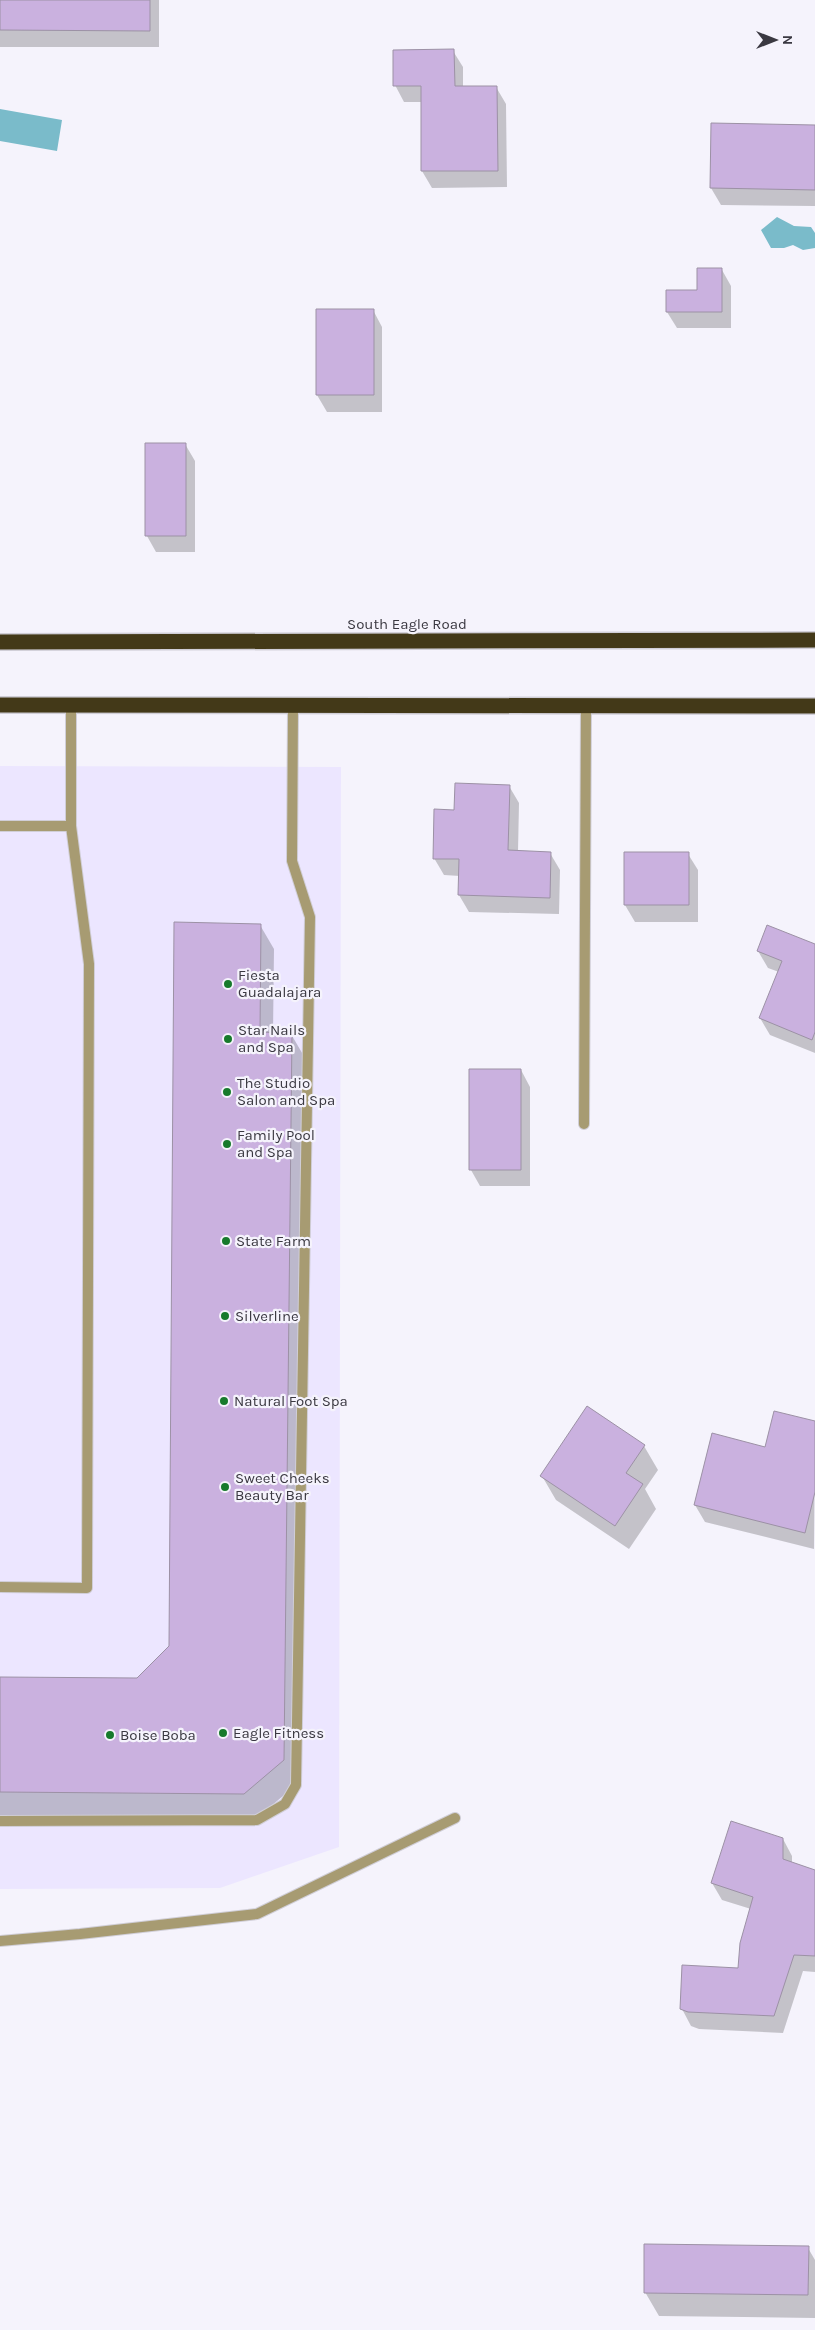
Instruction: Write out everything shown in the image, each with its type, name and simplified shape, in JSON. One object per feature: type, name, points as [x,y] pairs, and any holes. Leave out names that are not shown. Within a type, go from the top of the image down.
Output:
[{"type":"highway","name":"South Eagle Road","points":[[0,642],[815,640]]},
{"type":"highway","points":[[0,705],[815,706]]},
{"type":"lane","points":[[0,1586],[87,1588],[89,964],[71,826],[71,705]]},
{"type":"lane","points":[[0,1821],[257,1820],[285,1804],[296,1786],[310,917],[292,861],[293,705]]},
{"type":"lane","points":[[584,1124],[586,705]]},
{"type":"lane","points":[[0,826],[71,826]]},
{"type":"lane","points":[[0,1941],[257,1914],[454,1818]]},
{"type":"shaded area","points":[[0,766],[341,767],[339,1847],[220,1888],[0,1889]]},
{"type":"water","points":[[0,109],[62,120],[57,151],[0,141]]},
{"type":"water","points":[[777,217],[794,226],[811,227],[815,233],[815,248],[803,250],[793,245],[784,248],[771,248],[761,230]]},
{"type":"building","points":[[0,0],[150,0],[150,31],[0,30]]},
{"type":"building","points":[[454,49],[455,86],[497,86],[498,171],[421,171],[421,86],[393,86],[393,50]]},
{"type":"building","points":[[711,123],[815,125],[815,190],[710,188]]},
{"type":"building","points":[[697,268],[722,268],[722,312],[666,312],[666,290],[697,290]]},
{"type":"building","points":[[316,309],[374,309],[374,395],[316,395]]},
{"type":"building","points":[[145,443],[186,443],[186,536],[145,536]]},
{"type":"building","points":[[455,783],[510,785],[508,850],[551,852],[550,898],[458,895],[459,859],[433,859],[434,809],[454,810]]},
{"type":"building","points":[[624,852],[689,852],[689,905],[624,905]]},
{"type":"building","points":[[174,922],[261,924],[260,1032],[292,1033],[284,1760],[244,1794],[0,1792],[0,1677],[137,1678],[169,1646]]},
{"type":"building","points":[[767,925],[815,944],[815,1032],[812,1040],[759,1018],[782,961],[757,951]]},
{"type":"building","points":[[469,1069],[521,1069],[521,1170],[469,1170]]},
{"type":"building","points":[[587,1406],[645,1445],[626,1473],[643,1484],[615,1526],[540,1476]]},
{"type":"building","points":[[774,1411],[815,1421],[815,1492],[805,1533],[694,1505],[712,1433],[765,1447]]},
{"type":"building","points":[[731,1821],[783,1838],[783,1859],[815,1870],[815,1956],[794,1955],[774,2016],[688,2012],[680,2009],[682,1965],[738,1968],[740,1943],[753,1897],[711,1883]]},
{"type":"building","points":[[644,2244],[809,2246],[808,2295],[644,2293]]},
{"type":"place","name":"Fiesta Guadalajara","points":[[228,984]]},
{"type":"place","name":"Star Nails and Spa","points":[[228,1039]]},
{"type":"place","name":"The Studio Salon and Spa","points":[[227,1092]]},
{"type":"place","name":"Family Pool and Spa","points":[[227,1144]]},
{"type":"place","name":"State Farm","points":[[226,1241]]},
{"type":"place","name":"Silverline","points":[[225,1316]]},
{"type":"place","name":"Natural Foot Spa","points":[[224,1401]]},
{"type":"place","name":"Sweet Cheeks Beauty Bar","points":[[225,1487]]},
{"type":"place","name":"Eagle Fitness","points":[[223,1733]]},
{"type":"place","name":"Boise Boba","points":[[110,1735]]}]
